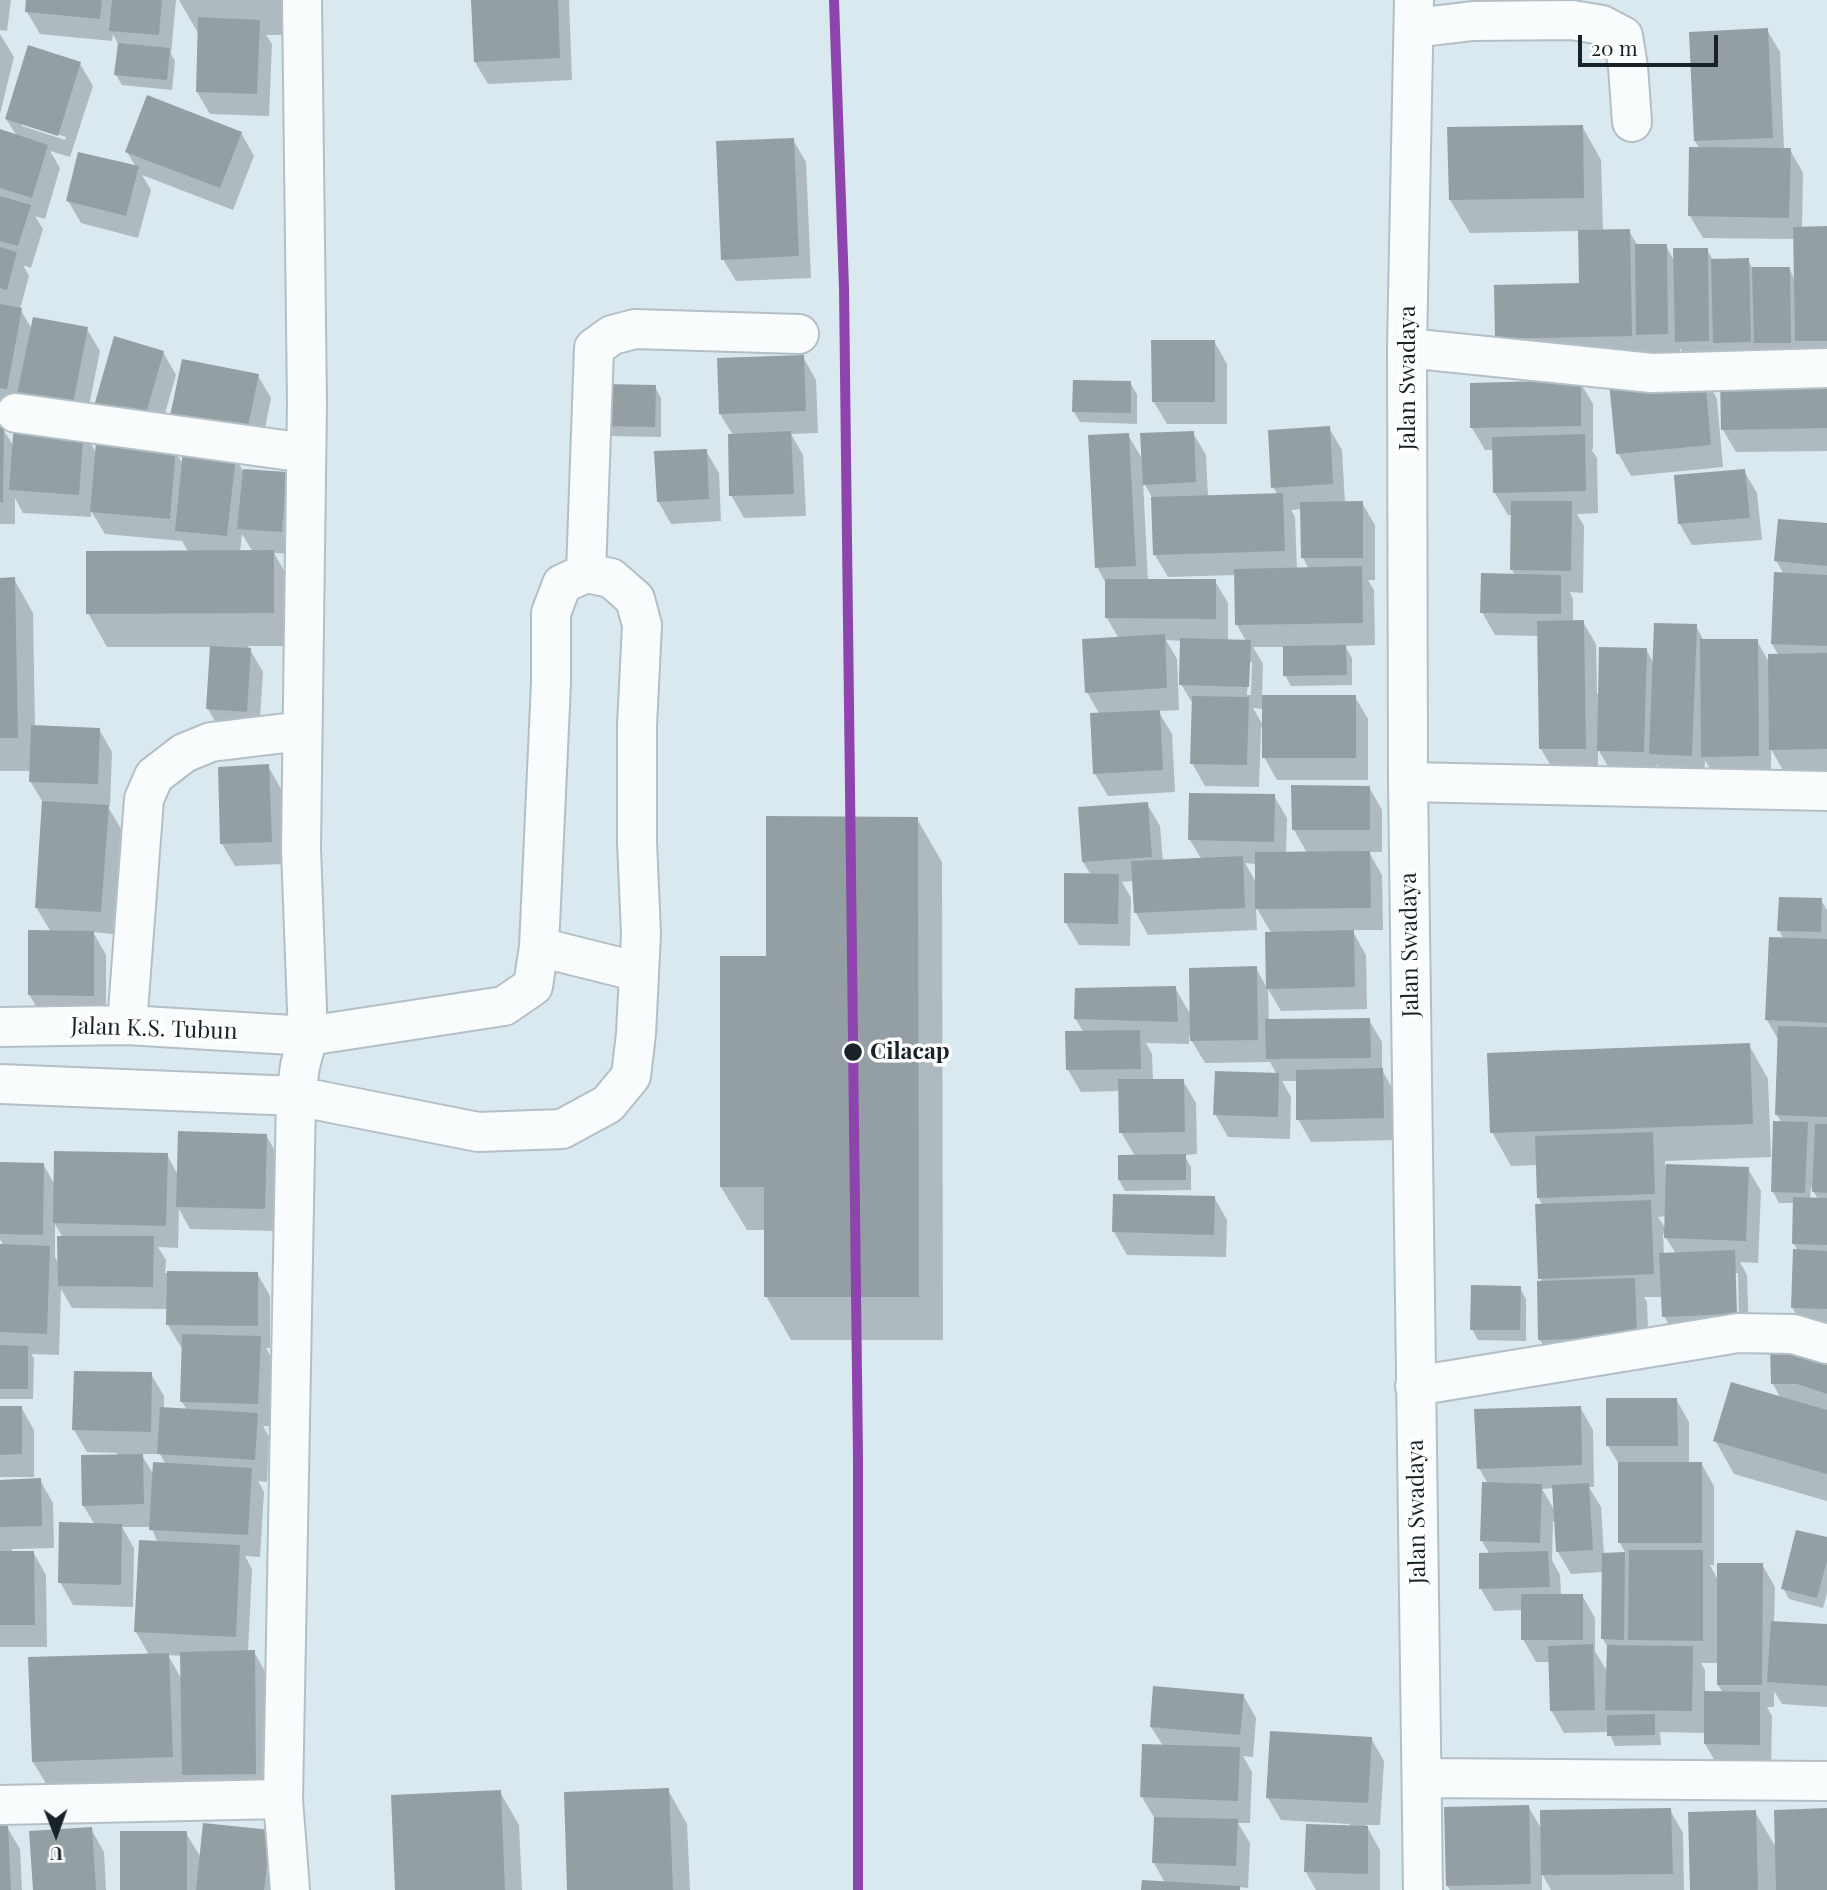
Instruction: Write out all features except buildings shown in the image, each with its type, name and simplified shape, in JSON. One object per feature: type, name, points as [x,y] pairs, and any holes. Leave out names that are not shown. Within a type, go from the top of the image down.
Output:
[{"type":"street","points":[[290,1890],[283,1799],[296,1096],[308,1036],[301,849],[306,453],[302,0]]},
{"type":"street","points":[[1414,14],[1474,21],[1572,20],[1602,25],[1623,36],[1632,121]]},
{"type":"street","name":"Jalan Swadaya","points":[[1414,14],[1407,348],[1408,782],[1423,1890]]},
{"type":"street","points":[[0,1084],[296,1096],[478,1132],[562,1129],[608,1104],[631,1076],[636,1034],[641,934],[637,842],[637,725],[642,625],[635,598],[611,578],[586,573],[594,348],[612,335],[635,329],[799,334]]},
{"type":"street","points":[[1407,348],[1652,373],[1827,368]]},
{"type":"street","points":[[16,413],[306,453]]},
{"type":"street","name":"Jalan K.S. Tubun","points":[[0,1027],[127,1025],[308,1036],[504,1006],[533,986],[540,947],[551,683],[551,613],[562,584],[586,573]]},
{"type":"street","points":[[127,1025],[144,799],[154,776],[184,752],[211,742],[302,731]]},
{"type":"street","points":[[1408,782],[1827,791]]},
{"type":"street","points":[[540,947],[639,972]]},
{"type":"street","points":[[1415,1386],[1729,1334],[1793,1334],[1827,1344]]},
{"type":"street","points":[[1422,1778],[1827,1781]]},
{"type":"street","points":[[0,1805],[283,1799]]},
{"type":"transit line","points":[[834,0],[844,288],[858,1457],[858,1890]]},
{"type":"place","name":"Cilacap","points":[[853,1052]]}]
